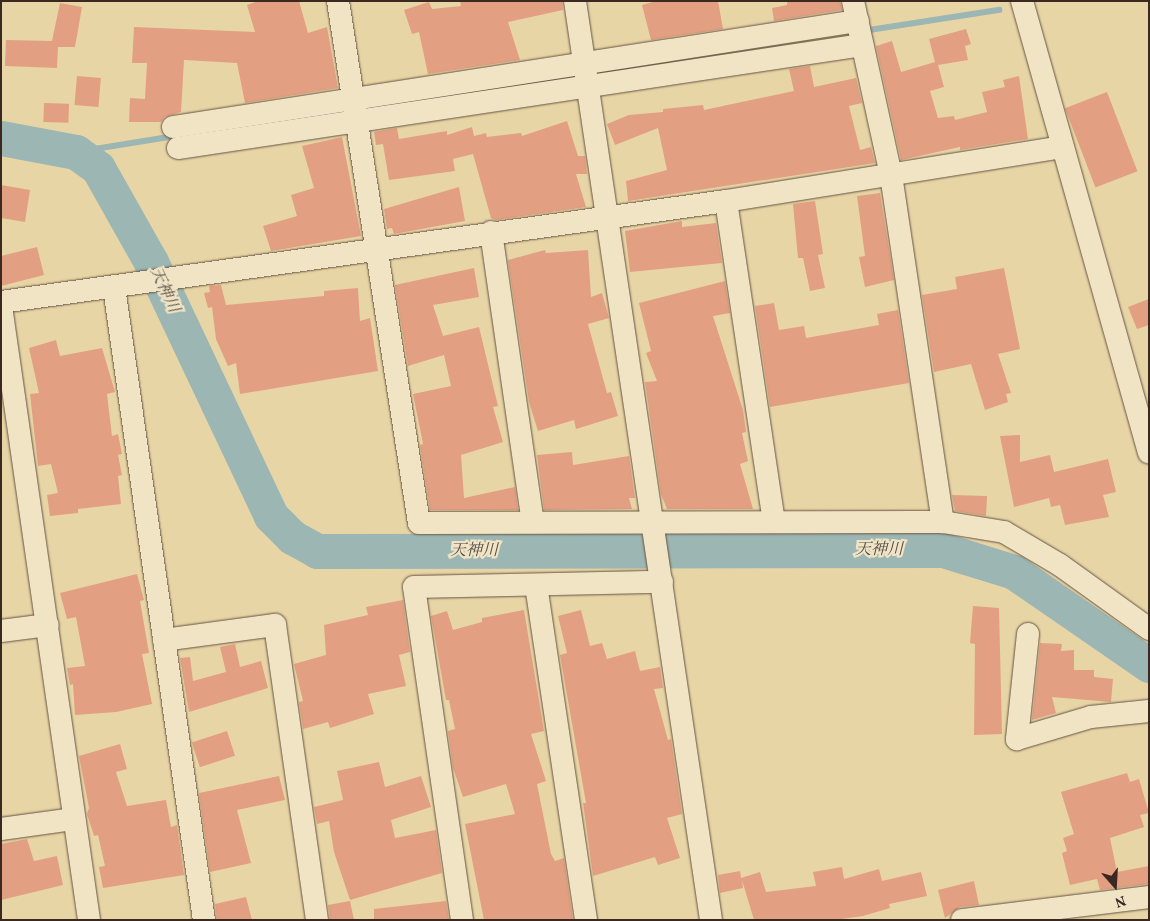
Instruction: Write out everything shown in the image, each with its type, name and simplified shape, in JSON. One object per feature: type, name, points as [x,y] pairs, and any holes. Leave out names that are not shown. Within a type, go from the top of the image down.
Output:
[{"type":"street","points":[[338,1],[353,109],[419,523],[943,522],[1004,532],[1060,565],[1149,629]]},
{"type":"street","points":[[576,1],[711,920]]},
{"type":"street","points":[[1022,1],[1062,147],[1142,405],[1149,452]]},
{"type":"street","points":[[175,137],[353,109],[856,11],[891,175],[943,522]]},
{"type":"street","points":[[353,109],[589,86],[862,45]]},
{"type":"street","points":[[89,920],[48,625],[9,411],[1,304],[491,232],[726,201],[1062,147]]},
{"type":"street","points":[[726,201],[774,521]]},
{"type":"street","points":[[491,232],[533,522]]},
{"type":"street","points":[[114,288],[204,920]]},
{"type":"street","points":[[462,920],[414,587],[662,582]]},
{"type":"street","points":[[536,585],[586,920]]},
{"type":"street","points":[[1,631],[48,625]]},
{"type":"street","points":[[164,640],[275,625],[317,920]]},
{"type":"street","points":[[1028,634],[1017,739],[1091,717],[1149,711]]},
{"type":"street","points":[[1,829],[74,819]]},
{"type":"street","points":[[962,920],[1149,897]]},
{"type":"building","points":[[258,1],[299,1],[308,33],[327,27],[338,88],[245,103],[237,63],[184,60],[181,112],[165,117],[161,122],[129,122],[130,98],[145,99],[147,63],[132,63],[134,27],[255,32],[247,5]]},
{"type":"building","points":[[460,1],[562,1],[563,10],[508,22],[520,60],[428,74],[419,32],[412,34],[404,10],[429,2],[432,9],[461,6]]},
{"type":"building","points":[[656,1],[718,1],[723,29],[651,40],[642,5]]},
{"type":"building","points":[[787,1],[840,1],[842,10],[774,21],[772,8],[787,5]]},
{"type":"building","points":[[60,3],[82,7],[75,47],[58,47],[57,68],[5,66],[6,40],[52,41]]},
{"type":"building","points":[[966,29],[971,44],[965,46],[968,60],[938,65],[944,87],[930,91],[938,118],[954,116],[955,120],[987,112],[982,92],[1005,87],[1003,80],[1019,76],[1028,139],[960,150],[960,147],[901,160],[876,46],[892,41],[901,72],[935,62],[929,39]]},
{"type":"building","points":[[810,66],[814,87],[856,78],[862,103],[849,106],[860,150],[871,147],[875,163],[628,201],[626,181],[667,170],[658,128],[615,145],[607,124],[629,115],[663,112],[663,109],[703,105],[704,110],[794,91],[789,69]]},
{"type":"building","points":[[77,76],[101,78],[98,107],[74,105]]},
{"type":"building","points":[[1107,92],[1137,171],[1095,187],[1065,108]]},
{"type":"building","points":[[44,103],[69,104],[68,123],[43,122]]},
{"type":"building","points":[[567,121],[578,156],[585,156],[587,174],[576,174],[586,207],[496,220],[491,218],[473,154],[453,159],[455,171],[389,180],[383,144],[376,145],[374,132],[397,128],[399,139],[447,131],[447,135],[472,127],[474,136],[486,133],[487,137],[521,133],[522,136]]},
{"type":"building","points":[[342,137],[361,236],[271,251],[263,226],[297,216],[291,195],[314,188],[302,146]]},
{"type":"building","points":[[1,185],[30,190],[25,222],[1,218]]},
{"type":"building","points":[[459,187],[465,221],[394,234],[392,228],[387,229],[384,209]]},
{"type":"building","points":[[880,193],[894,280],[865,287],[859,257],[865,256],[857,196]]},
{"type":"building","points":[[815,201],[823,254],[818,255],[825,288],[810,291],[803,258],[798,258],[793,204]]},
{"type":"building","points":[[682,221],[682,227],[716,223],[722,263],[630,272],[625,231]]},
{"type":"building","points":[[37,247],[44,275],[1,286],[1,256]]},
{"type":"building","points":[[545,250],[546,253],[588,250],[591,297],[602,293],[609,318],[588,324],[607,393],[611,392],[618,416],[576,429],[574,420],[538,431],[529,402],[508,260]]},
{"type":"building","points":[[474,268],[479,297],[433,305],[443,336],[479,327],[498,406],[493,407],[503,442],[461,455],[464,498],[515,487],[518,510],[430,510],[420,445],[423,444],[413,394],[451,386],[444,355],[408,366],[395,285]]},
{"type":"building","points":[[1004,268],[1020,349],[998,354],[1011,393],[1006,394],[1008,402],[985,410],[971,364],[934,372],[922,295],[957,289],[955,277]]},
{"type":"building","points":[[725,281],[730,313],[713,316],[743,410],[746,432],[742,433],[748,461],[740,464],[753,509],[667,509],[661,494],[645,382],[657,381],[646,353],[651,351],[639,303]]},
{"type":"building","points":[[221,285],[226,305],[324,296],[324,291],[358,288],[360,321],[370,318],[378,371],[240,394],[236,363],[228,366],[216,339],[212,307],[208,308],[204,293],[210,292],[209,286]]},
{"type":"building","points":[[1149,299],[1149,325],[1137,329],[1128,307]]},
{"type":"building","points":[[774,303],[779,330],[804,326],[806,338],[879,325],[877,314],[898,310],[909,383],[770,407],[755,306]]},
{"type":"building","points":[[56,340],[60,356],[102,348],[115,392],[107,394],[112,436],[118,434],[122,454],[118,455],[122,475],[118,476],[121,504],[78,509],[78,513],[50,516],[47,495],[58,493],[51,464],[38,466],[30,394],[39,393],[29,348]]},
{"type":"building","points":[[1020,435],[1020,462],[1050,455],[1054,472],[1108,459],[1116,492],[1103,495],[1109,517],[1065,525],[1060,505],[1051,507],[1049,498],[1014,507],[1000,436]]},
{"type":"building","points":[[572,452],[573,465],[629,456],[635,498],[629,498],[632,509],[544,510],[537,455]]},
{"type":"building","points":[[952,495],[987,496],[986,516],[955,511]]},
{"type":"building","points":[[137,574],[144,600],[140,601],[149,653],[142,654],[152,704],[116,712],[75,715],[73,684],[70,685],[67,668],[85,666],[76,617],[67,619],[60,593]]},
{"type":"building","points":[[403,600],[410,652],[399,655],[406,686],[368,694],[374,714],[330,728],[328,722],[303,729],[299,702],[303,701],[294,664],[326,655],[324,625],[368,615],[366,607]]},
{"type":"building","points":[[973,606],[999,608],[1002,734],[974,735],[975,644],[970,643]]},
{"type":"building","points":[[524,610],[544,731],[531,734],[546,781],[537,784],[551,854],[555,861],[564,858],[573,920],[484,920],[465,824],[515,814],[506,784],[463,797],[453,768],[448,731],[455,729],[449,700],[446,700],[431,616],[447,611],[453,630],[482,622],[482,618]]},
{"type":"building","points":[[581,610],[590,646],[602,643],[607,659],[635,651],[640,671],[660,667],[663,688],[654,689],[668,740],[671,739],[682,814],[667,818],[680,858],[658,865],[655,857],[593,876],[583,803],[586,803],[560,655],[567,653],[558,616]]},
{"type":"building","points":[[1040,643],[1062,644],[1061,651],[1074,650],[1074,670],[1094,670],[1094,677],[1113,679],[1111,702],[1052,697],[1056,713],[1032,720]]},
{"type":"building","points":[[235,644],[240,667],[261,661],[268,688],[189,712],[180,658],[190,657],[193,681],[226,672],[220,647]]},
{"type":"building","points":[[227,731],[235,756],[200,767],[192,742]]},
{"type":"building","points":[[120,744],[127,769],[116,772],[127,806],[166,800],[171,827],[177,825],[184,875],[103,888],[99,867],[105,866],[98,835],[94,836],[87,814],[89,808],[79,756]]},
{"type":"building","points":[[379,762],[385,787],[421,776],[431,807],[391,820],[395,838],[436,830],[442,873],[350,900],[334,852],[329,821],[317,824],[314,807],[343,800],[337,771]]},
{"type":"building","points":[[1127,773],[1130,782],[1139,779],[1149,813],[1140,815],[1144,827],[1110,838],[1117,872],[1149,866],[1149,884],[1100,890],[1097,879],[1070,885],[1062,853],[1067,851],[1063,838],[1074,834],[1061,792]]},
{"type":"building","points":[[279,776],[285,800],[237,810],[251,863],[210,872],[199,793]]},
{"type":"building","points":[[27,839],[34,861],[57,856],[63,885],[1,900],[1,844]]},
{"type":"building","points":[[842,867],[844,879],[879,869],[882,881],[921,872],[927,896],[889,904],[890,908],[863,916],[834,920],[754,920],[742,880],[743,888],[720,893],[718,875],[740,871],[741,878],[760,872],[766,892],[816,886],[813,872]]},
{"type":"building","points":[[974,881],[979,905],[960,907],[945,918],[938,890]]},
{"type":"building","points":[[246,897],[252,920],[217,920],[215,904]]},
{"type":"building","points":[[350,901],[354,920],[330,920],[328,905]]},
{"type":"building","points":[[446,901],[449,920],[374,920],[374,909]]},
{"type":"waterway","points":[[863,31],[999,10]]},
{"type":"waterway","points":[[76,152],[175,136]]},
{"type":"waterway","name":"天神川","points":[[1,138],[76,152],[98,168],[151,262],[271,516],[292,537],[317,551],[943,550],[1014,572],[1149,665]]}]
